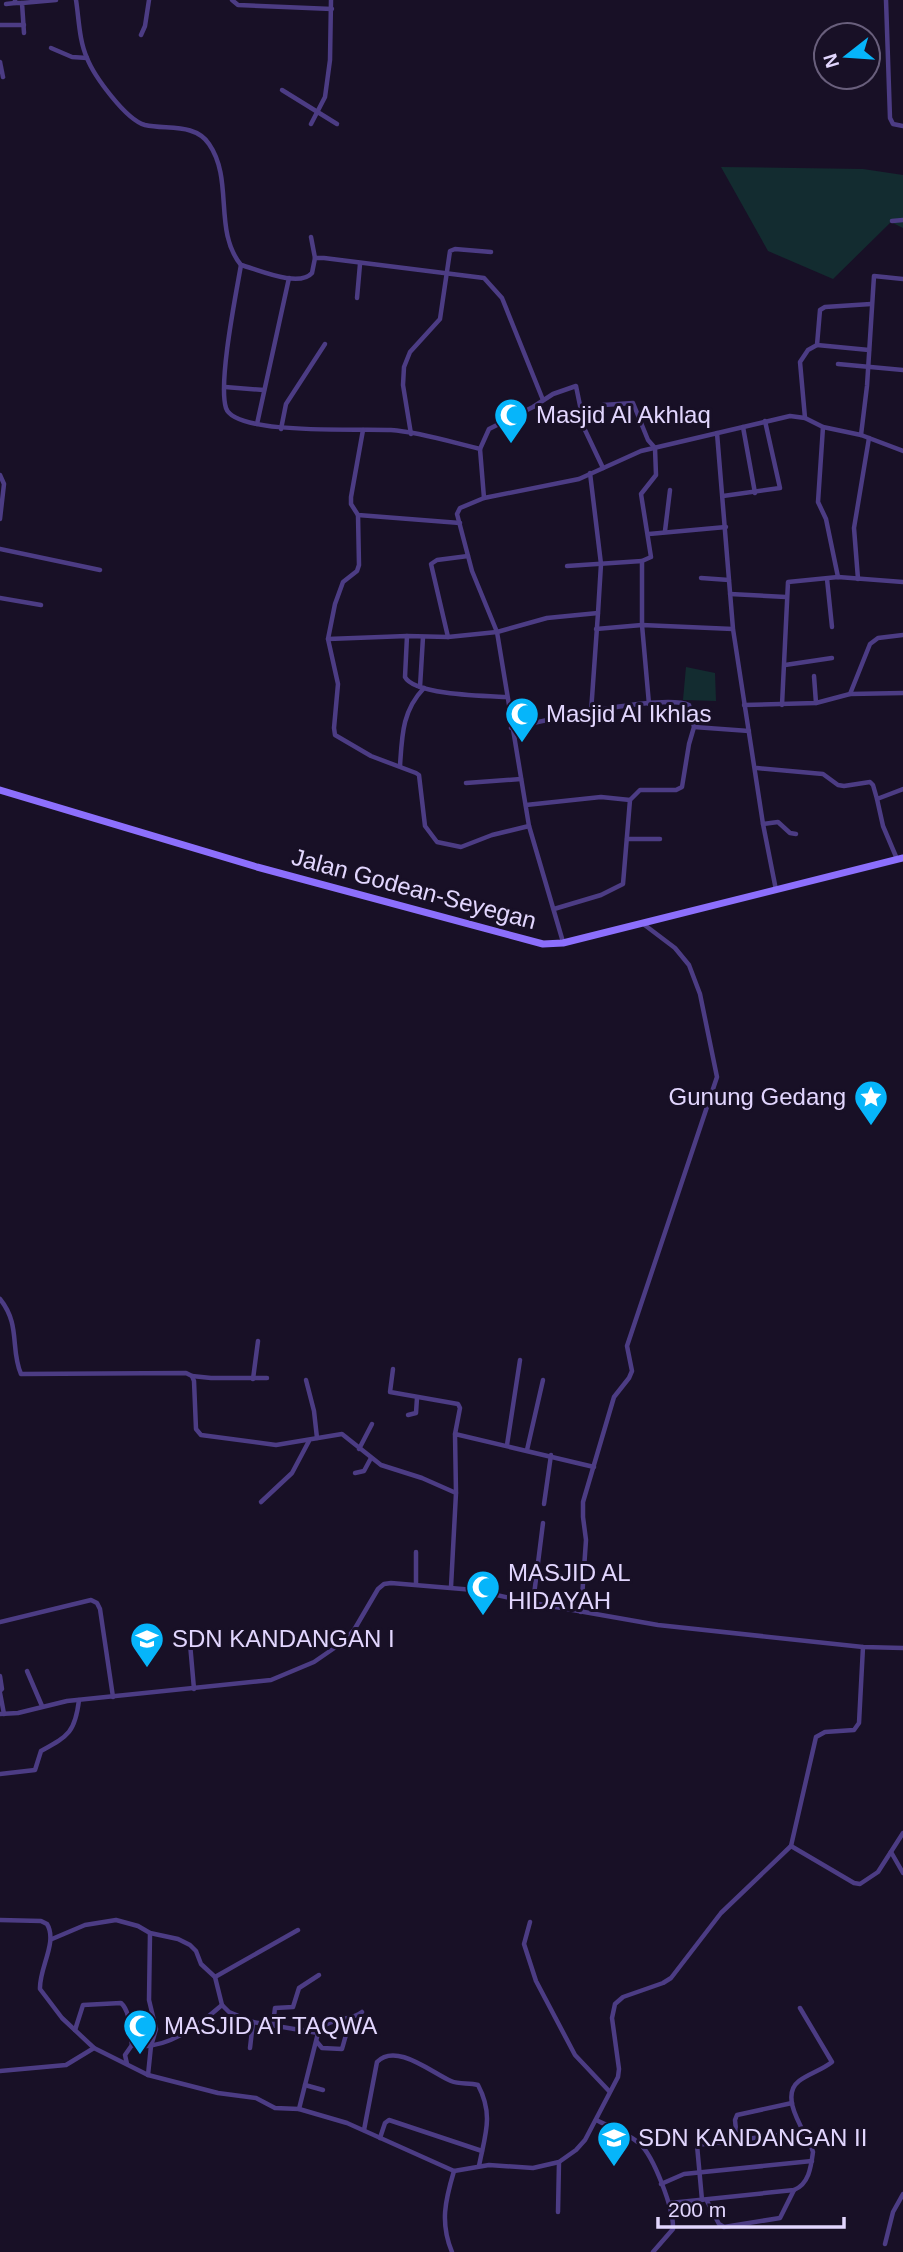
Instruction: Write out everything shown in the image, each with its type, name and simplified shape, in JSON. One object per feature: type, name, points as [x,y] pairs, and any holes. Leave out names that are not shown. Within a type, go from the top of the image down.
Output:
[{"type":"main road","name":"Jalan Godean-Seyegan","points":[[0,790],[257,867],[543,944],[563,943],[900,859]]},
{"type":"street","points":[[6,4],[56,0]]},
{"type":"street","points":[[76,0],[87,58],[106,88],[133,119],[148,125],[187,129],[202,135],[215,153],[222,176],[230,248],[242,265],[289,278],[303,279],[310,276],[315,258],[311,237]]},
{"type":"street","points":[[141,35],[149,0]]},
{"type":"street","points":[[232,0],[238,5],[274,3],[332,9]]},
{"type":"street","points":[[311,124],[325,97],[330,60],[331,0]]},
{"type":"street","points":[[886,0],[890,118],[895,125],[903,125]]},
{"type":"street","points":[[22,3],[24,33]]},
{"type":"street","points":[[0,25],[24,24]]},
{"type":"street","points":[[51,48],[72,57],[87,58]]},
{"type":"street","points":[[0,62],[3,77]]},
{"type":"street","points":[[282,90],[337,124]]},
{"type":"street","points":[[891,221],[903,220]]},
{"type":"street","points":[[411,434],[403,385],[404,367],[410,352],[440,319],[452,249],[491,252]]},
{"type":"street","points":[[315,258],[484,278],[502,298],[543,400]]},
{"type":"street","points":[[357,298],[360,264]]},
{"type":"street","points":[[242,265],[234,303],[225,387],[229,413],[257,424],[281,429],[393,430],[480,449]]},
{"type":"street","points":[[861,435],[869,366],[874,276],[903,279]]},
{"type":"street","points":[[257,424],[289,278]]},
{"type":"street","points":[[817,345],[818,321],[822,308],[871,304]]},
{"type":"street","points":[[281,429],[286,404],[325,344]]},
{"type":"street","points":[[805,418],[800,362],[808,350],[817,345],[869,350]]},
{"type":"street","points":[[838,364],[903,370]]},
{"type":"street","points":[[484,498],[480,449],[489,429],[553,394],[577,386],[585,430],[603,468]]},
{"type":"street","points":[[225,387],[264,390]]},
{"type":"street","points":[[567,566],[642,561],[651,557],[641,494],[656,475],[654,448],[634,403],[603,405]]},
{"type":"street","points":[[563,943],[529,826],[496,632],[468,556],[458,509],[484,498],[579,479],[624,458],[654,448],[790,415],[903,450]]},
{"type":"street","points":[[723,496],[780,488],[765,421]]},
{"type":"street","points":[[824,427],[818,502],[825,519],[838,577]]},
{"type":"street","points":[[743,428],[755,493]]},
{"type":"street","points":[[363,430],[351,496],[351,504],[358,515],[359,565],[357,571],[343,582],[335,604],[328,639],[338,684],[335,735],[371,756],[419,775],[425,826],[437,842],[461,847],[492,835],[529,826]]},
{"type":"street","points":[[717,433],[733,629],[776,891]]},
{"type":"street","points":[[858,579],[854,528],[869,438]]},
{"type":"street","points":[[590,473],[601,564],[591,712]]},
{"type":"street","points":[[0,475],[4,484],[0,519]]},
{"type":"street","points":[[665,531],[670,490]]},
{"type":"street","points":[[358,515],[460,523]]},
{"type":"street","points":[[649,534],[726,527]]},
{"type":"street","points":[[0,549],[100,570]]},
{"type":"street","points":[[448,637],[431,564],[437,560],[468,556]]},
{"type":"street","points":[[642,561],[642,625],[649,704]]},
{"type":"street","points":[[782,705],[788,582],[838,577],[903,582]]},
{"type":"street","points":[[701,578],[729,580]]},
{"type":"street","points":[[827,579],[832,627]]},
{"type":"street","points":[[730,594],[786,597]]},
{"type":"street","points":[[0,598],[41,605]]},
{"type":"street","points":[[328,639],[448,637],[496,632],[547,618],[598,613]]},
{"type":"street","points":[[596,629],[642,625],[733,629]]},
{"type":"street","points":[[850,694],[873,640],[903,635]]},
{"type":"street","points":[[407,636],[405,677],[410,684],[439,692],[506,697]]},
{"type":"street","points":[[400,766],[404,716],[422,687],[423,637]]},
{"type":"street","points":[[785,665],[832,657]]},
{"type":"street","points":[[814,676],[816,703]]},
{"type":"street","points":[[744,705],[816,703],[850,694],[903,693]]},
{"type":"street","points":[[511,729],[563,716],[649,704],[677,702],[691,708],[694,727],[681,789],[640,790],[631,800],[623,884],[554,909]]},
{"type":"street","points":[[694,727],[749,731]]},
{"type":"street","points":[[756,768],[823,774],[838,785],[844,786],[870,782],[883,826],[900,859]]},
{"type":"street","points":[[466,783],[521,779]]},
{"type":"street","points":[[877,799],[903,789]]},
{"type":"street","points":[[526,805],[601,797],[631,800]]},
{"type":"street","points":[[763,824],[778,822],[790,833],[796,834]]},
{"type":"street","points":[[627,839],[660,839]]},
{"type":"street","points":[[581,1612],[586,1540],[582,1509],[614,1397],[632,1371],[627,1346],[718,1077],[700,994],[689,965],[676,948],[642,923]]},
{"type":"street","points":[[0,1299],[16,1335],[21,1374],[53,1376],[182,1373],[211,1378],[267,1378]]},
{"type":"street","points":[[253,1379],[258,1341]]},
{"type":"street","points":[[507,1445],[520,1360]]},
{"type":"street","points":[[393,1369],[390,1392],[458,1404],[460,1408],[455,1434],[456,1493],[451,1587]]},
{"type":"street","points":[[192,1376],[195,1387],[196,1430],[199,1434],[275,1446],[342,1434],[386,1467],[422,1478],[456,1493]]},
{"type":"street","points":[[306,1380],[317,1438]]},
{"type":"street","points":[[527,1450],[543,1380]]},
{"type":"street","points":[[408,1415],[416,1413],[417,1398]]},
{"type":"street","points":[[359,1449],[372,1424]]},
{"type":"street","points":[[455,1434],[594,1467]]},
{"type":"street","points":[[261,1502],[292,1474],[309,1441]]},
{"type":"street","points":[[544,1504],[551,1455]]},
{"type":"street","points":[[355,1473],[364,1471],[371,1458]]},
{"type":"street","points":[[533,1604],[543,1523]]},
{"type":"street","points":[[416,1552],[416,1584]]},
{"type":"street","points":[[0,1676],[2,1714],[79,1700],[262,1683],[314,1662],[349,1636],[380,1586],[391,1583],[451,1587],[658,1625],[863,1647],[903,1648]]},
{"type":"street","points":[[0,1622],[94,1601],[100,1609],[113,1696]]},
{"type":"street","points":[[190,1632],[194,1689]]},
{"type":"street","points":[[0,1920],[41,1921],[50,1928],[52,1939],[41,1972],[40,1989],[54,2009],[94,2048],[148,2075],[256,2098],[275,2108],[299,2109],[364,2130],[453,2171],[479,2166],[533,2168],[559,2162],[585,2140],[618,2077],[612,2018],[615,2004],[623,1997],[671,1978],[720,1913],[792,1846],[806,1791],[814,1740],[825,1732],[854,1730],[859,1723],[863,1647]]},
{"type":"street","points":[[27,1671],[42,1706]]},
{"type":"street","points":[[0,1774],[35,1770],[41,1751],[59,1744],[65,1738],[74,1722],[79,1700]]},
{"type":"street","points":[[792,1846],[860,1884],[878,1872],[903,1833]]},
{"type":"street","points":[[891,1852],[903,1873]]},
{"type":"street","points":[[52,1939],[85,1925],[116,1920],[138,1926],[150,1933],[178,1939],[196,1951],[201,1964],[215,1977],[222,2005],[229,2012],[253,2022],[317,2032],[331,2022],[362,2011]]},
{"type":"street","points":[[530,1922],[524,1944],[536,1981],[575,2055],[609,2091]]},
{"type":"street","points":[[215,1977],[298,1930]]},
{"type":"street","points":[[148,2075],[156,2029],[149,2000],[150,1933]]},
{"type":"street","points":[[273,2024],[275,2008],[293,2007],[299,1988],[319,1975]]},
{"type":"street","points":[[75,2030],[83,2005],[121,2003],[128,2014],[132,2045],[125,2055],[127,2064]]},
{"type":"street","points":[[132,2045],[151,2046],[186,2033],[222,2005]]},
{"type":"street","points":[[670,2203],[794,2190],[806,2180],[812,2161],[812,2148],[802,2133],[792,2103],[792,2094],[796,2084],[832,2062],[800,2008]]},
{"type":"street","points":[[317,2042],[322,2048],[342,2049],[351,2017]]},
{"type":"street","points":[[250,2048],[253,2022]]},
{"type":"street","points":[[299,2109],[317,2042],[317,2032]]},
{"type":"street","points":[[0,2071],[66,2065],[94,2048]]},
{"type":"street","points":[[364,2130],[377,2062],[386,2056],[397,2056],[435,2070],[454,2082],[478,2085],[485,2103],[488,2128],[479,2166]]},
{"type":"street","points":[[305,2085],[323,2090]]},
{"type":"street","points":[[737,2140],[737,2115],[792,2103]]},
{"type":"street","points":[[380,2138],[389,2120],[482,2151]]},
{"type":"street","points":[[596,2120],[643,2147],[662,2184],[670,2203],[673,2229],[653,2252]]},
{"type":"street","points":[[794,2190],[780,2218],[724,2227],[719,2224],[704,2200],[698,2172],[697,2145],[802,2133]]},
{"type":"street","points":[[662,2184],[678,2176],[698,2172],[812,2161]]},
{"type":"street","points":[[558,2212],[559,2162]]},
{"type":"street","points":[[452,2252],[444,2226],[447,2193],[453,2171]]},
{"type":"street","points":[[884,2244],[893,2212],[903,2194]]},
{"type":"green space","points":[[721,167],[863,169],[903,175],[903,228],[891,222],[833,279],[768,251]]},
{"type":"green space","points":[[686,667],[715,673],[716,701],[683,700]]},
{"type":"place","name":"Masjid Al Akhlaq","points":[[511,445]]},
{"type":"place","name":"Masjid Al Ikhlas","points":[[522,744]]},
{"type":"place","name":"Gunung Gedang","points":[[871,1127]]},
{"type":"place","name":"MASJID AL HIDAYAH","points":[[483,1617]]},
{"type":"place","name":"SDN KANDANGAN I","points":[[147,1669]]},
{"type":"place","name":"MASJID AT TAQWA","points":[[140,2056]]},
{"type":"place","name":"SDN KANDANGAN II","points":[[614,2168]]}]
